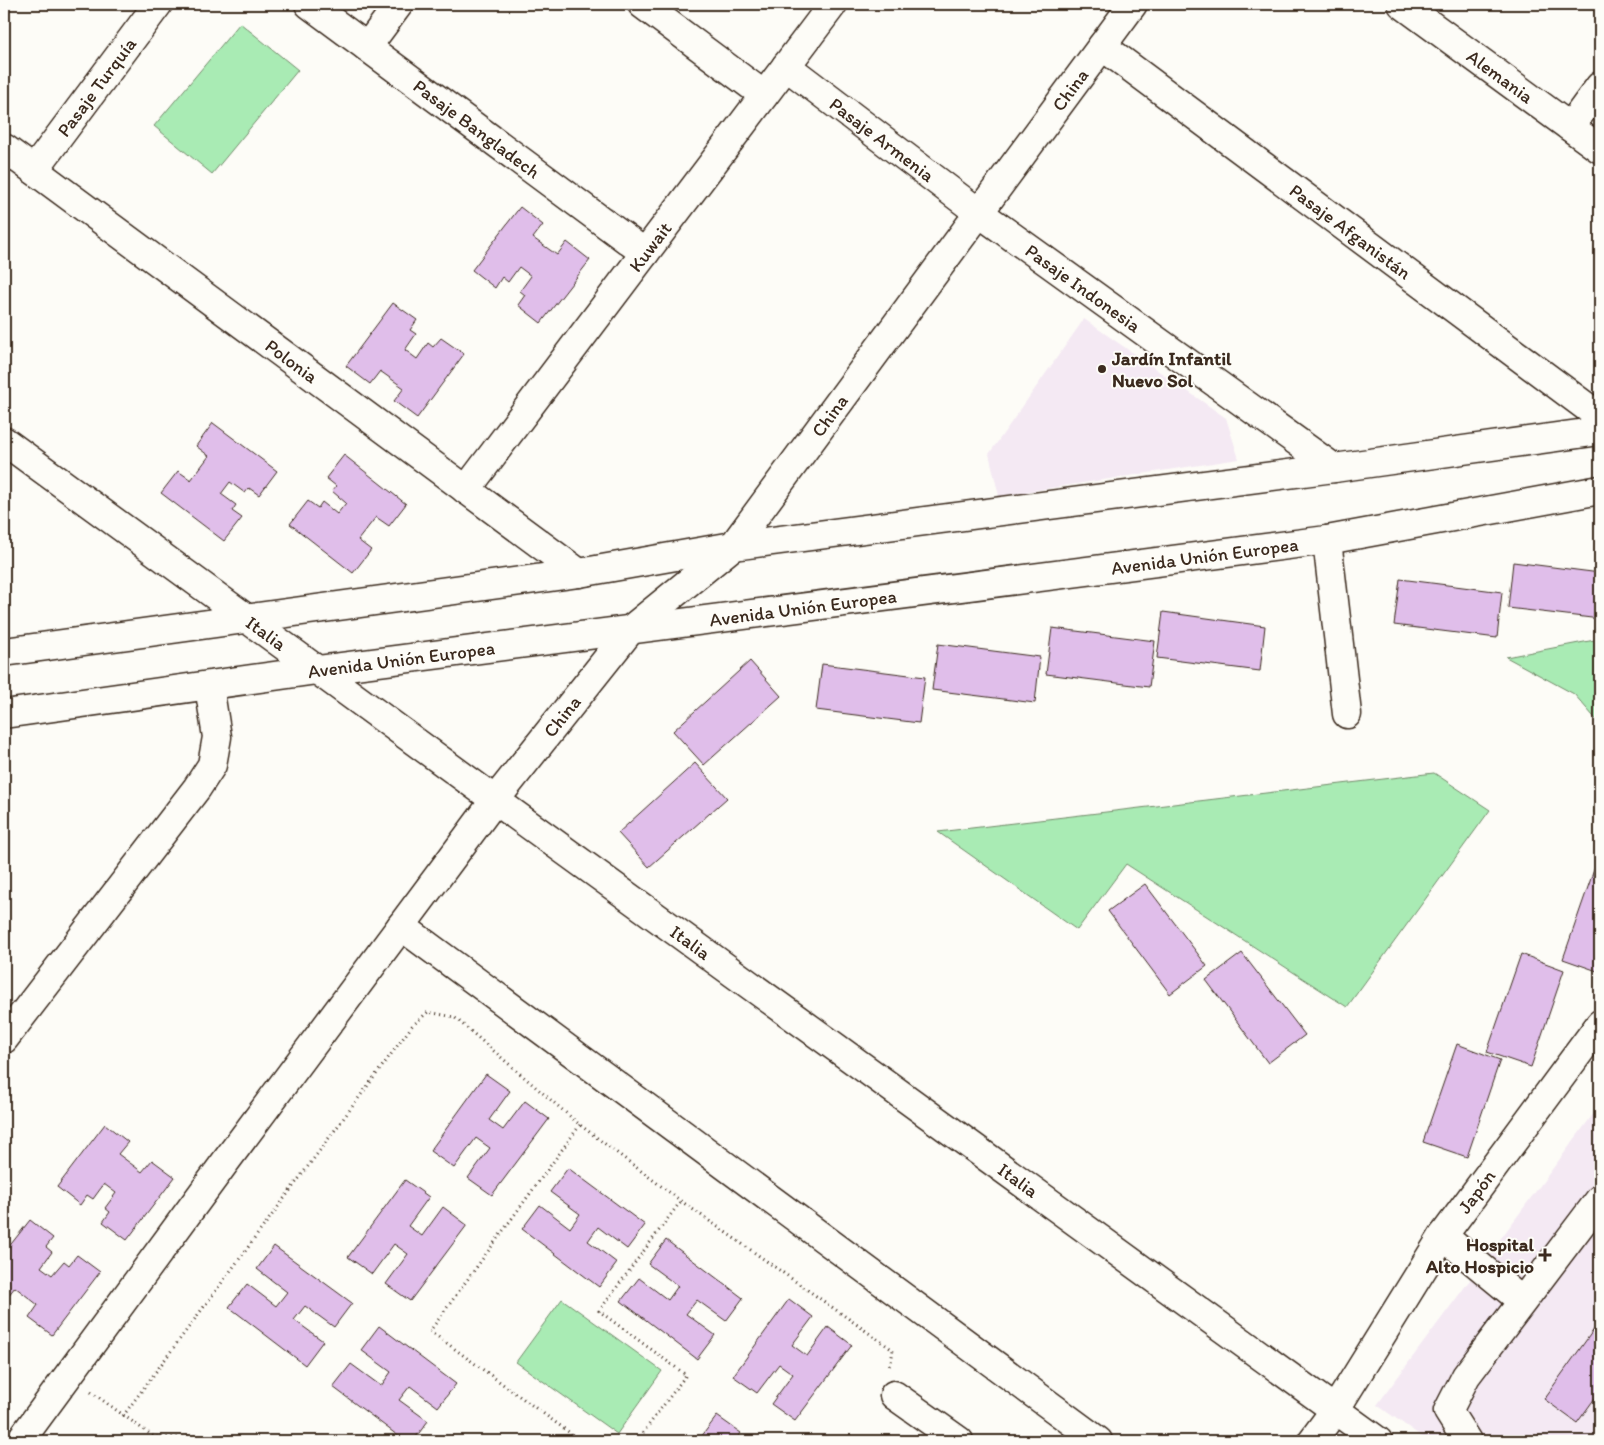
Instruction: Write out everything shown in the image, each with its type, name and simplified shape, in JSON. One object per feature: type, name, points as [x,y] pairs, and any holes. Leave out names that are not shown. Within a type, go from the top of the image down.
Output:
[{"type":"street","name":"Pasaje Turquía","points":[[34,170],[158,4]]},
{"type":"street","name":"Pasaje Bangladech","points":[[309,4],[645,254]]},
{"type":"street","points":[[367,47],[399,4]]},
{"type":"street","points":[[642,4],[764,95]]},
{"type":"street","name":"Kuwait","points":[[466,490],[833,4]]},
{"type":"street","name":"China","points":[[20,1441],[495,800],[631,629],[733,546],[1133,4]]},
{"type":"street","name":"Alemania","points":[[1411,6],[1600,150]]},
{"type":"street","name":"Pasaje Afganistán","points":[[1102,46],[1600,417]]},
{"type":"street","name":"Pasaje Armenia","points":[[786,66],[978,212]]},
{"type":"street","points":[[1570,127],[1600,86]]},
{"type":"street","name":"Polonia","points":[[4,148],[579,573]]},
{"type":"street","name":"Pasaje Indonesia","points":[[978,212],[1334,468]]},
{"type":"street","points":[[4,652],[579,573],[733,546],[1334,468],[1600,430]]},
{"type":"street","name":"Italia","points":[[4,441],[1378,1441]]},
{"type":"street","name":"Avenida Unión Europea","points":[[4,714],[317,670],[1327,540],[1600,490]]},
{"type":"street","points":[[1327,540],[1347,714]]},
{"type":"street","points":[[4,1039],[198,788],[212,764],[217,737],[209,686]]},
{"type":"street","points":[[401,926],[1098,1441]]},
{"type":"street","name":"Japón","points":[[1312,1441],[1335,1410],[1443,1236],[1600,1024]]},
{"type":"street","points":[[1467,1441],[1448,1410],[1466,1376],[1600,1199]]},
{"type":"street","points":[[1443,1236],[1522,1301]]},
{"type":"street","points":[[894,1395],[959,1441]]},
{"type":"path","points":[[123,1416],[412,1026],[428,1012],[454,1017],[580,1125],[681,1201],[893,1350],[891,1363],[882,1374],[882,1383],[894,1395]]},
{"type":"path","points":[[580,1125],[430,1331],[582,1441]]},
{"type":"path","points":[[638,1441],[686,1375],[599,1311],[681,1201]]},
{"type":"path","points":[[69,1375],[154,1437],[197,1439],[198,1441]]},
{"type":"shaded area","name":"Jardín Infantil Nuevo Sol","points":[[1084,319],[1226,418],[1239,459],[999,496],[989,454]]},
{"type":"shaded area","name":"Hospital Alto Hospicio","points":[[1600,1105],[1600,1441],[1428,1441],[1377,1405]]},
{"type":"green space","points":[[240,23],[298,70],[212,174],[154,126]]},
{"type":"green space","points":[[1600,639],[1600,724],[1574,694],[1506,657]]},
{"type":"green space","points":[[1600,724],[1600,811],[1594,813]]},
{"type":"green space","points":[[1434,773],[1490,810],[1347,1007],[1126,864],[1077,930],[938,832]]},
{"type":"green space","points":[[562,1299],[662,1371],[617,1434],[516,1362]]},
{"type":"building","points":[[520,207],[543,225],[533,238],[557,255],[567,242],[590,260],[541,323],[518,305],[525,295],[520,291],[531,276],[519,267],[508,282],[502,277],[495,288],[472,270]]},
{"type":"building","points":[[393,303],[417,320],[410,330],[416,334],[405,350],[417,359],[428,343],[433,347],[441,338],[464,354],[417,418],[394,401],[404,388],[380,371],[370,384],[346,366]]},
{"type":"building","points":[[213,423],[277,471],[259,495],[249,488],[245,493],[230,482],[221,494],[236,505],[232,511],[242,518],[224,541],[161,493],[178,471],[191,480],[209,456],[196,446]]},
{"type":"building","points":[[344,455],[406,504],[389,526],[376,517],[358,540],[371,550],[353,573],[290,524],[308,501],[318,508],[322,502],[337,514],[346,503],[332,491],[336,486],[326,478]]},
{"type":"building","points":[[1513,562],[1600,573],[1600,619],[1508,608]]},
{"type":"building","points":[[1400,579],[1502,592],[1497,638],[1394,625]]},
{"type":"building","points":[[1163,612],[1265,626],[1260,671],[1157,658]]},
{"type":"building","points":[[1052,628],[1155,641],[1149,687],[1046,674]]},
{"type":"building","points":[[938,644],[1040,657],[1035,703],[932,690]]},
{"type":"building","points":[[750,661],[781,696],[704,765],[673,731]]},
{"type":"building","points":[[822,664],[925,677],[919,723],[816,710]]},
{"type":"building","points":[[695,763],[727,798],[649,867],[618,833]]},
{"type":"building","points":[[1597,861],[1600,863],[1600,972],[1563,959]]},
{"type":"building","points":[[1145,884],[1207,966],[1170,994],[1108,911]]},
{"type":"building","points":[[1242,953],[1305,1035],[1268,1063],[1206,980]]},
{"type":"building","points":[[1521,954],[1564,970],[1531,1067],[1487,1052]]},
{"type":"building","points":[[1457,1044],[1500,1060],[1467,1157],[1423,1142]]},
{"type":"building","points":[[486,1074],[510,1091],[489,1120],[503,1130],[525,1101],[549,1119],[492,1195],[468,1178],[490,1148],[476,1138],[454,1168],[430,1151]]},
{"type":"building","points":[[105,1124],[128,1142],[118,1154],[142,1172],[152,1160],[175,1177],[127,1240],[103,1222],[110,1212],[105,1208],[116,1193],[104,1184],[93,1199],[87,1195],[80,1205],[57,1187]]},
{"type":"building","points":[[568,1168],[645,1225],[627,1249],[598,1227],[588,1241],[617,1263],[599,1287],[522,1229],[540,1205],[570,1228],[580,1214],[550,1192]]},
{"type":"building","points":[[405,1180],[429,1197],[408,1226],[422,1236],[443,1207],[467,1225],[410,1301],[386,1284],[408,1254],[394,1244],[372,1274],[348,1257]]},
{"type":"building","points":[[30,1220],[53,1238],[46,1247],[52,1252],[41,1267],[52,1275],[64,1261],[69,1265],[77,1255],[100,1272],[52,1335],[29,1318],[38,1305],[15,1287],[4,1299],[4,1253]]},
{"type":"building","points":[[666,1240],[743,1298],[726,1321],[697,1300],[686,1314],[715,1335],[697,1359],[621,1301],[639,1278],[668,1300],[678,1286],[648,1264]]},
{"type":"building","points":[[274,1246],[352,1303],[334,1327],[305,1306],[294,1320],[323,1341],[305,1365],[229,1307],[247,1284],[276,1306],[287,1292],[257,1269]]},
{"type":"building","points":[[789,1299],[813,1317],[792,1345],[807,1356],[828,1327],[852,1345],[795,1421],[771,1404],[793,1374],[779,1364],[757,1393],[733,1376]]},
{"type":"building","points":[[1600,1321],[1600,1391],[1577,1423],[1544,1399]]},
{"type":"building","points":[[379,1326],[456,1384],[438,1407],[410,1386],[399,1400],[428,1421],[413,1441],[405,1441],[333,1387],[351,1364],[381,1386],[391,1372],[361,1350]]},
{"type":"building","points":[[717,1416],[741,1433],[735,1441],[698,1441]]},
{"type":"place","name":"Jardín Infantil Nuevo Sol","points":[[1102,369]]},
{"type":"place","name":"Hospital Alto Hospicio","points":[[1545,1255]]}]
